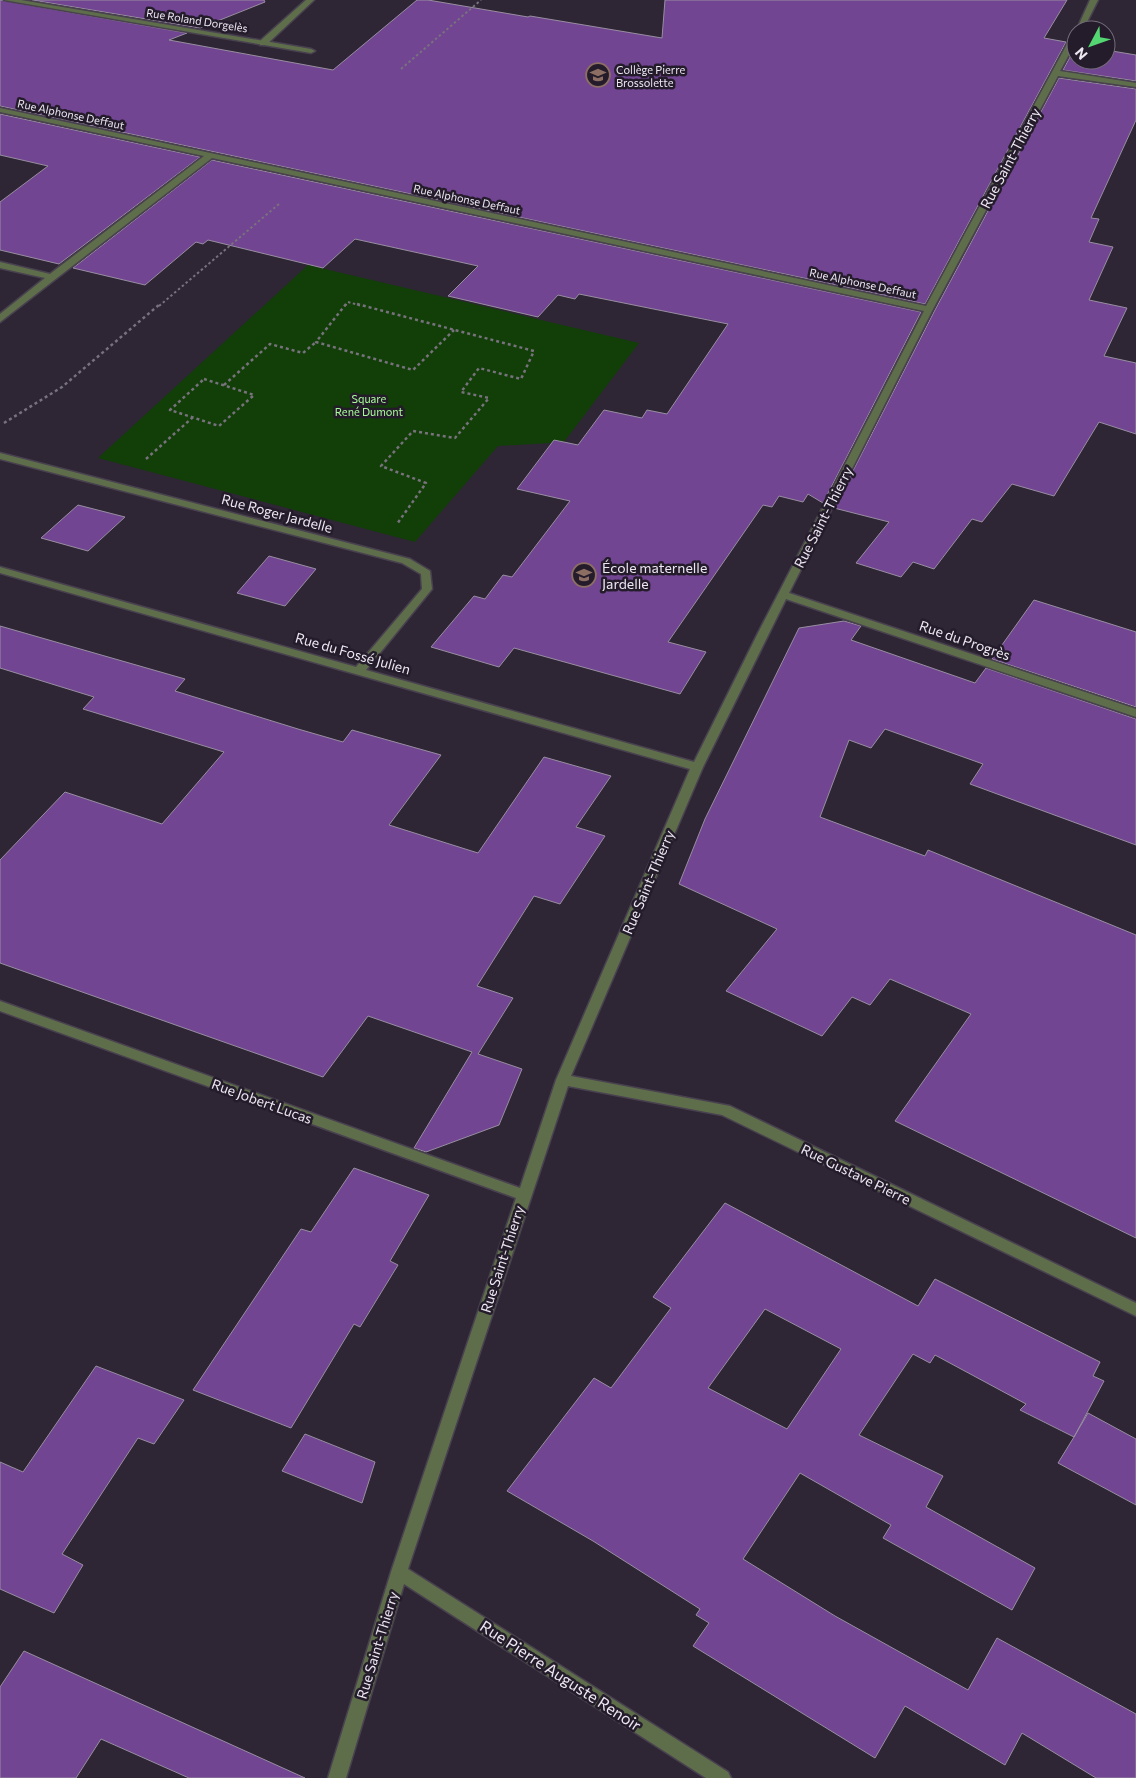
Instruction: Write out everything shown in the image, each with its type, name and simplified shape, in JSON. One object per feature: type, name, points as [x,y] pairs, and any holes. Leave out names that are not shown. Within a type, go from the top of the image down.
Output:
[{"type":"street","name":"Rue Roland Dorgelès","points":[[8,0],[311,51]]},
{"type":"street","name":"Rue Roland Dorgelès","points":[[263,43],[310,0]]},
{"type":"street","points":[[1083,20],[1094,0]]},
{"type":"street","name":"Rue Saint-Thierry","points":[[337,1778],[399,1572],[523,1195],[563,1080],[697,766],[929,309],[1066,54]]},
{"type":"street","points":[[1056,73],[1136,85]]},
{"type":"street","name":"Rue Alphonse Deffaut","points":[[0,110],[929,309]]},
{"type":"street","points":[[0,319],[210,156]]},
{"type":"street","points":[[0,264],[52,277]]},
{"type":"street","name":"Rue Roger Jardelle","points":[[0,456],[406,561],[426,573],[427,589],[359,671]]},
{"type":"street","name":"Rue du Fossé Julien","points":[[0,570],[697,766]]},
{"type":"street","name":"Rue du Progrès","points":[[784,596],[1136,714]]},
{"type":"street","name":"Rue Jobert Lucas","points":[[0,1006],[523,1195]]},
{"type":"street","name":"Rue Gustave Pierre","points":[[563,1080],[726,1110],[1136,1310]]},
{"type":"street","name":"Rue Pierre Auguste Renoir","points":[[399,1572],[722,1778]]},
{"type":"path","points":[[401,68],[482,0]]},
{"type":"path","points":[[0,426],[62,387],[281,202]]},
{"type":"path","points":[[224,385],[270,344],[303,352],[316,342],[348,302],[534,351],[521,379],[479,368],[461,392],[488,398],[455,438],[413,431],[381,466],[426,484],[378,554]]},
{"type":"path","points":[[316,342],[413,370],[454,330]]},
{"type":"path","points":[[204,379],[224,385],[254,395],[219,426],[170,410],[204,379]]},
{"type":"path","points":[[119,486],[136,468],[192,418]]},
{"type":"green space","name":"Square René Dumont","points":[[308,265],[639,343],[564,442],[554,440],[551,443],[498,446],[415,542],[98,458]]},
{"type":"building","points":[[0,0],[187,33],[169,40],[333,70],[417,0],[428,0],[662,38],[665,0],[1067,0],[1044,38],[1066,42],[925,304],[0,106]]},
{"type":"building","points":[[32,0],[264,0],[265,2],[200,28]]},
{"type":"building","points":[[1116,52],[1136,55],[1136,81],[1063,70],[1066,64],[1066,70],[1116,70]]},
{"type":"building","points":[[1059,78],[1136,89],[1136,120],[1091,218],[1099,219],[1089,242],[1113,247],[1089,300],[1127,308],[1104,356],[1136,363],[1136,434],[1099,422],[1054,496],[1012,484],[982,522],[972,519],[934,569],[913,562],[901,577],[856,563],[889,522],[834,508],[935,310]]},
{"type":"building","points":[[0,114],[200,157],[59,264],[0,250],[0,202],[48,166],[0,155]]},
{"type":"building","points":[[212,160],[921,312],[823,503],[808,494],[803,502],[779,496],[772,507],[763,505],[668,642],[706,652],[680,694],[514,648],[499,667],[431,647],[474,596],[485,599],[503,575],[512,577],[570,501],[517,489],[554,440],[578,445],[604,410],[642,418],[647,410],[667,414],[728,324],[579,294],[575,299],[558,295],[538,317],[448,296],[478,266],[355,239],[323,268],[208,240],[203,244],[196,242],[145,285],[73,268]]},
{"type":"building","points":[[78,505],[125,517],[88,551],[41,538]]},
{"type":"building","points":[[269,556],[316,569],[285,606],[237,593]]},
{"type":"building","points":[[1034,600],[1136,632],[1136,707],[992,659]]},
{"type":"building","points":[[844,621],[861,626],[851,640],[975,683],[986,668],[1136,719],[1136,845],[970,784],[983,764],[885,729],[871,748],[849,740],[820,817],[925,856],[928,850],[1136,935],[1136,1238],[895,1121],[971,1014],[890,979],[870,1005],[852,997],[822,1036],[726,991],[777,929],[679,884],[705,819],[799,628]]},
{"type":"building","points":[[0,626],[185,679],[175,691],[298,729],[343,742],[352,730],[441,755],[389,825],[478,853],[544,757],[611,776],[576,827],[605,836],[560,904],[534,896],[477,986],[513,998],[478,1054],[522,1069],[499,1125],[426,1152],[414,1148],[472,1052],[368,1016],[323,1077],[0,963],[0,860],[65,792],[162,824],[224,752],[83,709],[94,697],[0,668]]},
{"type":"building","points":[[354,1168],[429,1195],[390,1261],[398,1265],[360,1327],[354,1324],[291,1428],[193,1390],[301,1229],[311,1232]]},
{"type":"building","points":[[725,1203],[918,1306],[935,1279],[1100,1362],[1093,1376],[1104,1381],[1074,1437],[1020,1410],[1026,1404],[935,1355],[930,1363],[913,1354],[859,1435],[943,1476],[926,1507],[1035,1568],[1012,1610],[883,1538],[891,1525],[800,1473],[743,1559],[835,1616],[968,1690],[997,1638],[1136,1714],[1136,1778],[1096,1778],[1022,1733],[1005,1765],[905,1706],[875,1758],[693,1646],[709,1623],[696,1615],[700,1609],[593,1541],[507,1491],[594,1378],[611,1388],[671,1308],[653,1297]],"holes":[[[765,1309],[841,1349],[787,1429],[708,1388]]]},
{"type":"building","points":[[96,1366],[184,1400],[154,1444],[138,1438],[62,1554],[83,1565],[54,1613],[0,1589],[0,1462],[23,1472]]},
{"type":"building","points":[[1088,1413],[1136,1439],[1136,1505],[1058,1463]]},
{"type":"building","points":[[305,1434],[375,1462],[362,1503],[282,1471]]},
{"type":"building","points":[[24,1651],[305,1778],[189,1778],[101,1739],[76,1778],[0,1778],[0,1687]]},
{"type":"place","name":"Collège Pierre Brossolette","points":[[598,75]]},
{"type":"place","name":"École maternelle Jardelle","points":[[584,575]]}]
